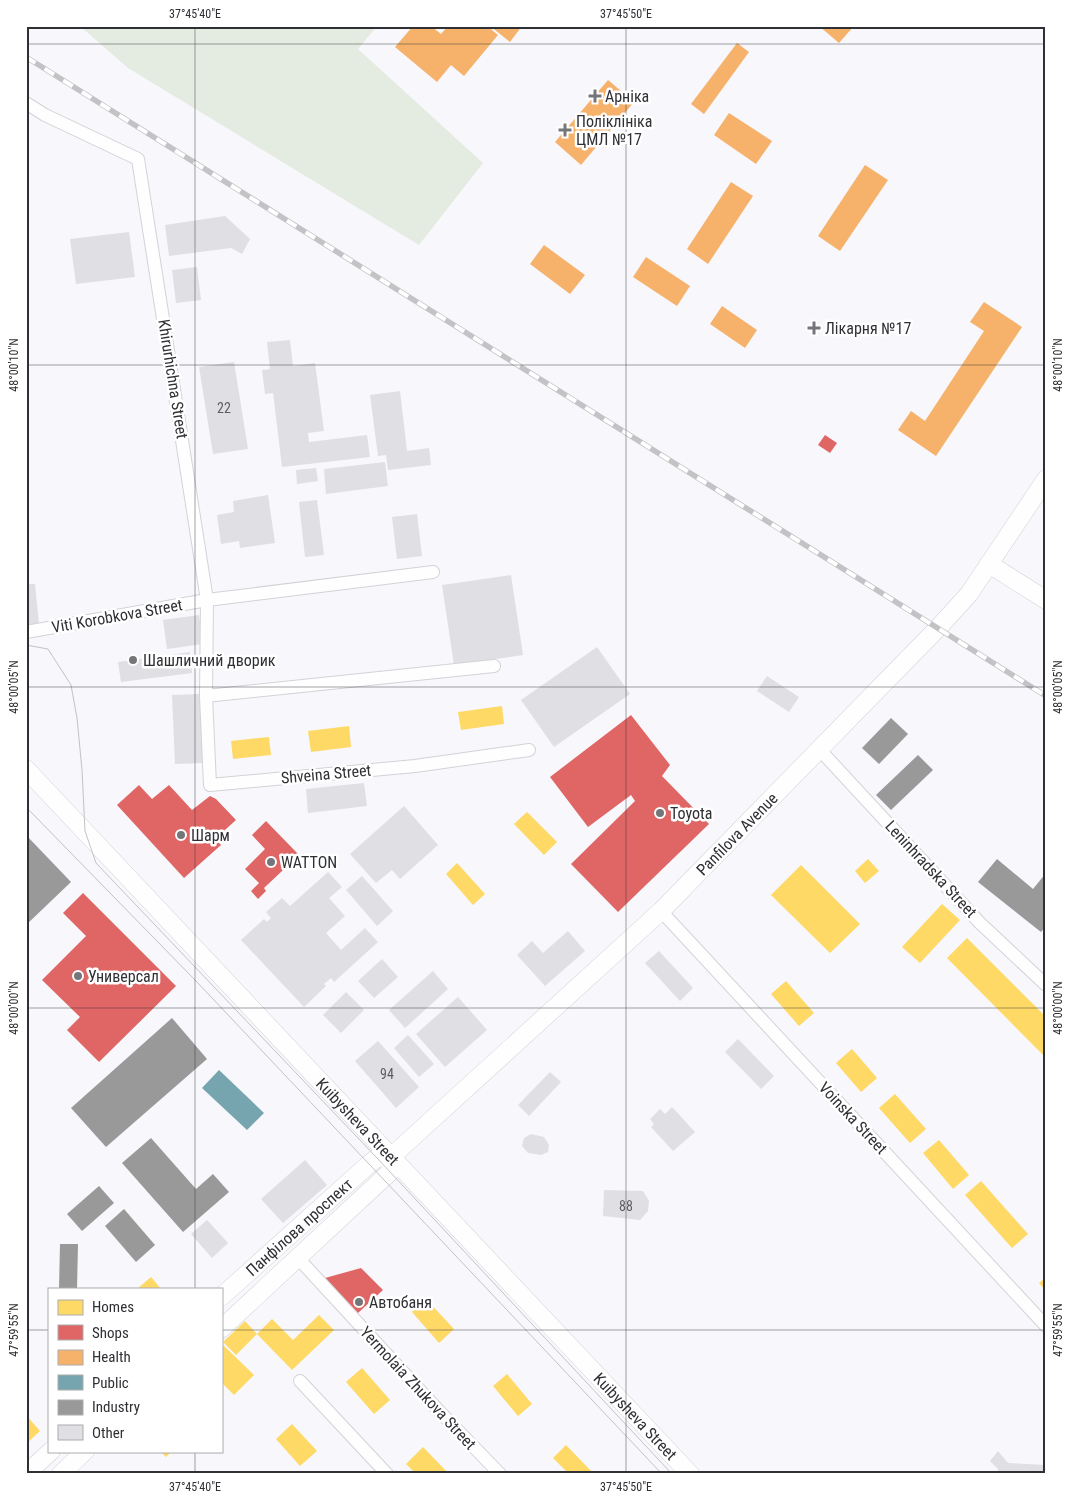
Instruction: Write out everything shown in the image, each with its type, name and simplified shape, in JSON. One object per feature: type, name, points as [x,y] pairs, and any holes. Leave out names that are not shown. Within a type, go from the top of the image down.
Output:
[{"type":"main road","name":"Panfilova Avenue","points":[[384,1157],[661,911],[820,750],[969,594],[1046,479]]},
{"type":"main road","points":[[989,564],[1046,600]]},
{"type":"main road","name":"Kuibysheva Street","points":[[26,769],[384,1157],[690,1474]]},
{"type":"main road","points":[[222,1328],[390,1172],[384,1157]]},
{"type":"main road","name":"Панфілова проспект","points":[[222,1297],[384,1157]]},
{"type":"main road","points":[[26,1474],[50,1452]]},
{"type":"main road","points":[[61,1474],[84,1452]]},
{"type":"street","name":"Khirurhichna Street","points":[[26,103],[45,115],[138,159],[207,600]]},
{"type":"street","points":[[207,600],[433,572]]},
{"type":"street","name":"Viti Korobkova Street","points":[[26,632],[207,600]]},
{"type":"street","name":"Shveina Street","points":[[207,600],[206,696],[210,785],[414,766],[530,750]]},
{"type":"street","points":[[206,696],[494,666]]},
{"type":"street","name":"Leninhradska Street","points":[[820,750],[980,923],[1046,985]]},
{"type":"street","name":"Voinska Street","points":[[661,911],[1046,1326]]},
{"type":"street","name":"Yermolaia Zhukova Street","points":[[297,1257],[439,1411],[500,1474]]},
{"type":"street","points":[[300,1381],[387,1474]]},
{"type":"shaded area","points":[[80,26],[377,26],[358,49],[483,163],[419,245],[128,68]]},
{"type":"building: Homes","points":[[502,706],[504,724],[461,730],[458,712]]},
{"type":"building: Homes","points":[[349,726],[351,747],[311,752],[308,731]]},
{"type":"building: Homes","points":[[269,737],[271,755],[233,759],[231,741]]},
{"type":"building: Homes","points":[[527,812],[557,842],[544,855],[514,824]]},
{"type":"building: Homes","points":[[868,859],[879,871],[865,883],[855,871]]},
{"type":"building: Homes","points":[[457,863],[485,894],[473,905],[446,874]]},
{"type":"building: Homes","points":[[801,865],[860,924],[830,953],[771,895]]},
{"type":"building: Homes","points":[[942,904],[960,920],[920,963],[902,947]]},
{"type":"building: Homes","points":[[967,938],[1046,1017],[1046,1058],[947,958]]},
{"type":"building: Homes","points":[[786,981],[814,1013],[799,1026],[771,994]]},
{"type":"building: Homes","points":[[852,1049],[877,1078],[861,1092],[836,1063]]},
{"type":"building: Homes","points":[[895,1094],[926,1129],[910,1143],[879,1108]]},
{"type":"building: Homes","points":[[939,1140],[969,1175],[953,1189],[923,1153]]},
{"type":"building: Homes","points":[[981,1181],[1028,1234],[1012,1248],[965,1195]]},
{"type":"building: Homes","points":[[151,1277],[160,1288],[138,1288]]},
{"type":"building: Homes","points":[[1046,1277],[1046,1291],[1039,1283]]},
{"type":"building: Homes","points":[[426,1299],[454,1329],[439,1343],[412,1312]]},
{"type":"building: Homes","points":[[319,1315],[334,1330],[292,1370],[257,1334],[272,1319],[293,1340]]},
{"type":"building: Homes","points":[[245,1321],[257,1334],[236,1355],[223,1342]]},
{"type":"building: Homes","points":[[222,1344],[254,1375],[234,1395],[222,1383]]},
{"type":"building: Homes","points":[[362,1368],[390,1400],[374,1414],[346,1382]]},
{"type":"building: Homes","points":[[507,1374],[532,1404],[518,1416],[493,1386]]},
{"type":"building: Homes","points":[[26,1415],[40,1431],[26,1444]]},
{"type":"building: Homes","points":[[292,1424],[317,1451],[300,1466],[276,1439]]},
{"type":"building: Homes","points":[[566,1445],[594,1474],[569,1474],[553,1458]]},
{"type":"building: Homes","points":[[423,1447],[449,1474],[416,1474],[406,1464]]},
{"type":"building: Homes","points":[[161,1452],[171,1452],[166,1457]]},
{"type":"building: Shops","points":[[825,435],[837,443],[830,453],[818,445]]},
{"type":"building: Shops","name":"Toyota","points":[[631,715],[670,765],[662,776],[709,824],[618,912],[571,864],[635,801],[631,795],[588,827],[550,777]]},
{"type":"building: Shops","points":[[139,785],[152,799],[169,785],[192,810],[210,796],[216,799],[236,820],[216,838],[221,845],[184,878],[117,805]]},
{"type":"building: Shops","name":"WATTON","points":[[266,821],[299,855],[264,888],[266,891],[258,899],[251,891],[259,883],[245,869],[265,849],[252,835]]},
{"type":"building: Shops","points":[[83,893],[176,986],[99,1062],[67,1030],[80,1017],[42,980],[86,936],[63,913]]},
{"type":"building: Shops","name":"Автобаня","points":[[361,1268],[383,1290],[358,1313],[325,1278]]},
{"type":"building: Health","points":[[413,26],[431,26],[441,34],[448,26],[487,26],[498,35],[464,76],[451,65],[437,82],[395,47]]},
{"type":"building: Health","points":[[490,26],[522,26],[510,42]]},
{"type":"building: Health","points":[[819,26],[854,26],[839,43]]},
{"type":"building: Health","points":[[737,43],[749,52],[704,114],[691,104]]},
{"type":"building: Health","points":[[608,80],[634,102],[581,165],[555,142]]},
{"type":"building: Health","points":[[729,113],[772,141],[756,164],[714,135]]},
{"type":"building: Health","points":[[865,165],[888,180],[840,251],[818,236]]},
{"type":"building: Health","points":[[731,182],[753,196],[708,264],[687,249]]},
{"type":"building: Health","points":[[544,245],[585,275],[570,294],[530,264]]},
{"type":"building: Health","points":[[646,257],[690,286],[677,306],[633,277]]},
{"type":"building: Health","points":[[984,302],[1022,327],[936,456],[898,430],[911,411],[925,421],[984,331],[970,322]]},
{"type":"building: Health","points":[[722,306],[757,330],[745,348],[710,324]]},
{"type":"building: Public","points":[[219,1070],[264,1113],[247,1130],[202,1088]]},
{"type":"building: Industry","points":[[891,718],[908,734],[879,764],[862,748]]},
{"type":"building: Industry","points":[[918,755],[933,770],[891,810],[876,795]]},
{"type":"building: Industry","points":[[26,835],[71,882],[26,925]]},
{"type":"building: Industry","points":[[997,859],[1033,889],[1046,873],[1046,926],[1041,932],[978,882]]},
{"type":"building: Industry","points":[[172,1018],[207,1059],[106,1147],[71,1108]]},
{"type":"building: Industry","points":[[151,1138],[196,1189],[213,1174],[229,1192],[183,1232],[122,1163]]},
{"type":"building: Industry","points":[[99,1186],[114,1203],[82,1231],[67,1214]]},
{"type":"building: Industry","points":[[124,1209],[155,1245],[136,1262],[105,1226]]},
{"type":"building: Industry","points":[[60,1244],[78,1244],[77,1288],[59,1288]]},
{"type":"building: Other","points":[[225,216],[250,239],[242,254],[231,248],[169,256],[165,225]]},
{"type":"building: Other","points":[[129,232],[135,277],[76,284],[70,239]]},
{"type":"building: Other","points":[[197,267],[201,300],[176,303],[172,270]]},
{"type":"building: Other","points":[[290,340],[293,366],[315,363],[324,431],[308,433],[309,442],[367,435],[370,457],[282,467],[273,393],[265,394],[262,370],[270,369],[267,342]]},
{"type":"building: Other","points":[[234,362],[248,449],[213,454],[199,367]]},
{"type":"building: Other","points":[[400,391],[407,451],[429,448],[431,465],[388,470],[386,455],[378,456],[370,395]]},
{"type":"building: Other","points":[[385,462],[388,486],[326,494],[324,469]]},
{"type":"building: Other","points":[[316,468],[318,481],[297,484],[296,470]]},
{"type":"building: Other","points":[[268,495],[275,543],[240,548],[239,541],[221,544],[217,515],[234,512],[233,501]]},
{"type":"building: Other","points":[[317,500],[324,555],[305,557],[299,502]]},
{"type":"building: Other","points":[[417,514],[422,556],[397,559],[392,517]]},
{"type":"building: Other","points":[[511,575],[523,655],[454,665],[442,585]]},
{"type":"building: Other","points":[[26,584],[35,584],[39,624],[26,625]]},
{"type":"building: Other","points":[[199,615],[203,644],[167,649],[163,620]]},
{"type":"building: Other","points":[[597,647],[630,694],[554,747],[521,700]]},
{"type":"building: Other","points":[[190,652],[192,673],[121,682],[118,662]]},
{"type":"building: Other","points":[[767,676],[799,697],[789,712],[757,691]]},
{"type":"building: Other","points":[[200,694],[203,763],[175,764],[172,695]]},
{"type":"building: Other","points":[[364,783],[367,806],[308,813],[306,789]]},
{"type":"building: Other","points":[[404,806],[438,845],[400,879],[392,870],[376,883],[350,854]]},
{"type":"building: Other","points":[[328,872],[342,887],[329,898],[345,916],[326,933],[341,950],[365,928],[378,942],[334,982],[331,978],[324,984],[326,986],[304,1007],[241,940],[264,919],[267,922],[271,918],[266,912],[282,898],[290,906]]},
{"type":"building: Other","points":[[362,876],[393,911],[377,926],[346,890]]},
{"type":"building: Other","points":[[568,931],[585,951],[545,986],[517,955],[532,941],[543,953]]},
{"type":"building: Other","points":[[659,951],[693,988],[680,1001],[645,963]]},
{"type":"building: Other","points":[[382,959],[398,977],[374,998],[358,981]]},
{"type":"building: Other","points":[[433,971],[448,989],[405,1028],[389,1010]]},
{"type":"building: Other","points":[[346,992],[364,1010],[341,1033],[323,1015]]},
{"type":"building: Other","points":[[458,997],[487,1030],[445,1067],[416,1034]]},
{"type":"building: Other","points":[[408,1035],[434,1064],[419,1077],[394,1048]]},
{"type":"building: Other","points":[[738,1039],[774,1076],[761,1089],[725,1052]]},
{"type":"building: Other","points":[[378,1041],[419,1087],[396,1108],[355,1061]]},
{"type":"building: Other","points":[[550,1072],[561,1082],[529,1116],[518,1105]]},
{"type":"building: Other","points":[[672,1107],[695,1132],[673,1151],[651,1127],[654,1124],[650,1119],[660,1109],[665,1114]]},
{"type":"building: Other","points":[[531,1134],[544,1137],[549,1145],[548,1152],[541,1155],[528,1153],[522,1146],[524,1138]]},
{"type":"building: Other","points":[[305,1160],[327,1185],[283,1223],[261,1199]]},
{"type":"building: Other","points":[[604,1190],[643,1191],[649,1201],[648,1211],[640,1220],[603,1216]]},
{"type":"building: Other","points":[[207,1220],[228,1243],[212,1258],[191,1234]]},
{"type":"building: Other","points":[[998,1451],[1008,1463],[1046,1465],[1046,1474],[998,1474],[998,1469],[990,1461]]},
{"type":"tram line","points":[[26,645],[48,649],[71,685],[77,718],[82,770],[85,831],[96,863],[377,1158],[672,1474]]},
{"type":"tram line","points":[[26,807],[196,981],[662,1474]]},
{"type":"railway","points":[[26,57],[1046,696]]},
{"type":"place","name":"Арніка","points":[[595,96]]},
{"type":"place","name":"Поліклініка ЦМЛ №17","points":[[565,130]]},
{"type":"place","name":"Лікарня №17","points":[[814,328]]},
{"type":"place","name":"Шашличний дворик","points":[[133,660]]},
{"type":"place","name":"Toyota","points":[[660,813]]},
{"type":"place","name":"Шарм","points":[[181,835]]},
{"type":"place","name":"WATTON","points":[[271,862]]},
{"type":"place","name":"Универсал","points":[[78,976]]},
{"type":"place","name":"Автобаня","points":[[359,1302]]}]
